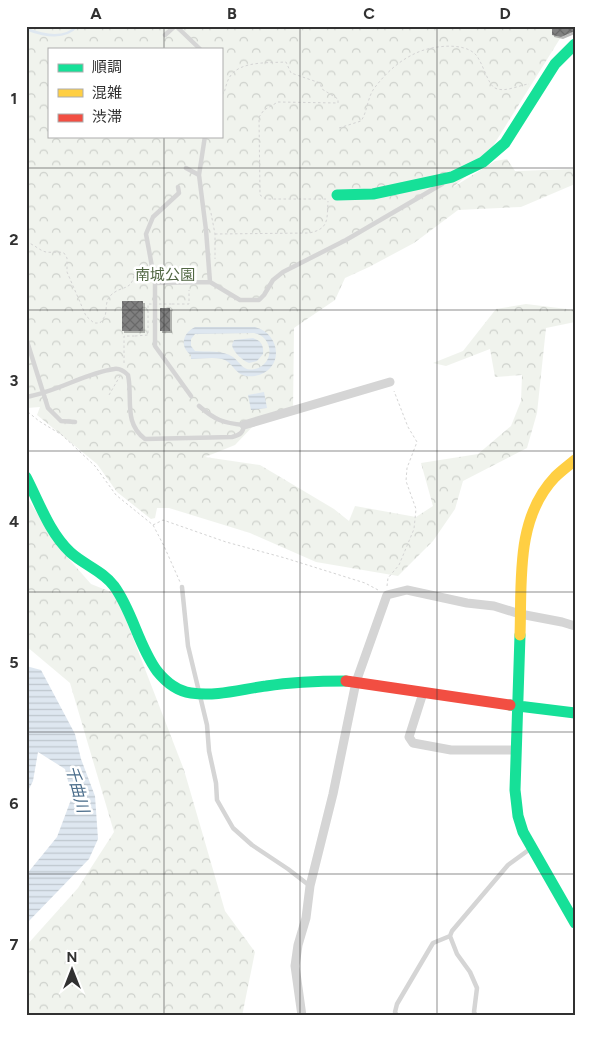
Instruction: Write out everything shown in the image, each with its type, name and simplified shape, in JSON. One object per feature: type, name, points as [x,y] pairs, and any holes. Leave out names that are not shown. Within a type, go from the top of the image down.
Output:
[{"type":"street","points":[[337,194],[373,194],[452,177],[483,162],[505,143],[555,64],[573,49]]},
{"type":"street","points":[[244,425],[390,382]]},
{"type":"street","points":[[575,460],[554,477],[542,494],[527,527],[523,548],[515,750],[516,803],[523,832],[575,923]]},
{"type":"street","points":[[26,477],[51,526],[66,548],[101,572],[112,582],[154,668],[164,680],[181,691],[198,694],[283,683],[356,682],[423,693],[575,713]]},
{"type":"street","points":[[302,1016],[295,966],[298,945],[306,918],[310,886],[333,794],[356,682],[387,595],[407,590],[467,603],[494,606],[520,614],[575,626]]},
{"type":"street","points":[[423,693],[409,737],[413,743],[451,750],[515,750]]},
{"type":"lane","points":[[165,35],[176,26],[199,48]]},
{"type":"lane","points":[[205,138],[198,175],[206,230],[210,282]]},
{"type":"lane","points":[[186,168],[198,175]]},
{"type":"lane","points":[[155,283],[210,282],[240,300],[248,302],[259,300],[273,280],[283,272],[346,240],[452,177]]},
{"type":"lane","points":[[178,187],[179,193],[153,217],[146,234],[155,283],[155,346],[192,396]]},
{"type":"lane","points":[[26,338],[48,408],[61,421],[76,422]]},
{"type":"lane","points":[[26,397],[43,394],[83,378],[116,368],[128,375],[131,420],[138,434],[146,439],[232,437],[239,435],[243,431],[244,425],[224,423],[199,406]]},
{"type":"lane","points":[[182,587],[188,646],[198,694],[207,725],[217,800],[233,828],[310,886]]},
{"type":"lane","points":[[397,1016],[395,1012],[397,1004],[433,943],[450,936],[452,931],[508,865],[531,848]]},
{"type":"lane","points":[[450,936],[457,954],[470,972],[477,988],[474,1012],[476,1016]]},
{"type":"path","points":[[338,128],[361,121],[375,87],[392,67],[415,53],[434,48],[454,46],[468,48],[475,53],[480,61],[491,86],[497,89],[507,89],[528,83],[532,84]]},
{"type":"path","points":[[215,234],[308,233],[321,230],[326,224],[328,217],[328,199],[266,199],[260,194],[259,117],[264,110],[278,102],[338,103],[338,98],[322,89],[320,83],[291,73],[286,62],[262,63],[238,69],[232,74],[224,93],[222,93]]},
{"type":"path","points":[[26,242],[34,244],[45,252],[60,251],[64,253],[67,258],[68,272],[86,316],[94,323],[100,323],[105,316],[110,295],[130,286],[133,281],[135,268],[160,268]]},
{"type":"path","points":[[160,276],[173,276]]},
{"type":"path","points":[[124,359],[124,336],[148,335],[148,304],[189,304],[189,282]]},
{"type":"path","points":[[109,395],[124,371]]},
{"type":"path","points":[[153,525],[163,520],[226,542],[286,558],[365,583],[387,595],[388,578],[399,565],[414,528],[416,509],[406,481],[407,468],[417,442],[408,427],[390,382]]},
{"type":"path","points":[[28,412],[68,440],[95,466],[116,495],[153,525],[182,587]]},
{"type":"green space","name":"南城公園","points":[[26,26],[557,26],[561,37],[483,162],[452,188],[495,161],[507,159],[515,171],[574,169],[575,184],[521,207],[458,210],[414,243],[345,278],[335,300],[294,328],[293,411],[258,421],[235,445],[205,457],[260,465],[334,509],[349,521],[355,506],[416,517],[433,506],[421,463],[478,454],[511,426],[521,401],[522,375],[495,377],[490,349],[446,366],[433,363],[463,351],[496,309],[526,304],[575,310],[575,322],[546,328],[537,413],[527,448],[463,481],[455,509],[433,541],[398,576],[316,562],[250,533],[169,508],[157,508],[155,518],[151,519],[117,492],[97,464],[37,415],[40,407],[26,408]]},
{"type":"green space","points":[[26,496],[61,550],[91,584],[116,594],[184,770],[225,911],[255,952],[242,1016],[26,1016],[26,946],[78,888],[114,832],[70,683],[26,646]]},
{"type":"water","points":[[195,327],[255,327],[264,331],[275,344],[275,360],[264,373],[248,376],[239,373],[230,363],[222,359],[191,359],[191,355],[185,348],[184,340]],"holes":[[[254,333],[261,335],[268,345],[269,356],[262,366],[251,370],[245,368],[229,355],[220,352],[195,351],[191,346],[191,339],[195,334]]]},
{"type":"water","points":[[253,338],[261,344],[263,354],[257,361],[249,363],[238,356],[232,345],[234,340]]},
{"type":"water","points":[[264,392],[267,408],[251,410],[248,395]]},
{"type":"water","name":"千曲川","points":[[26,666],[41,670],[75,734],[81,759],[95,796],[98,839],[89,859],[26,924],[26,875],[57,837],[72,797],[65,769],[38,752],[33,781],[26,795]]},
{"type":"building","points":[[552,26],[575,26],[575,31],[561,37],[552,35]]},
{"type":"building","points":[[122,301],[143,301],[143,331],[122,331]]},
{"type":"building","points":[[160,308],[170,308],[170,331],[160,331]]},
{"type":"waterway","points":[[26,29],[39,33],[60,35],[77,26]]},
{"type":"traffic: fast","points":[[337,195],[373,194],[452,177],[483,162],[505,143],[555,64],[575,44]]},
{"type":"traffic: fast","points":[[26,477],[50,526],[63,544],[75,557],[104,576],[114,586],[121,596],[150,661],[160,675],[172,685],[186,692],[210,694],[286,684],[346,681]]},
{"type":"traffic: fast","points":[[520,635],[515,790],[518,816],[523,832],[575,923]]},
{"type":"traffic: fast","points":[[510,705],[575,713]]},
{"type":"traffic: slow","points":[[520,635],[521,573],[527,531],[533,512],[542,494],[555,477],[575,460]]},
{"type":"traffic: jam","points":[[346,681],[510,705]]}]
